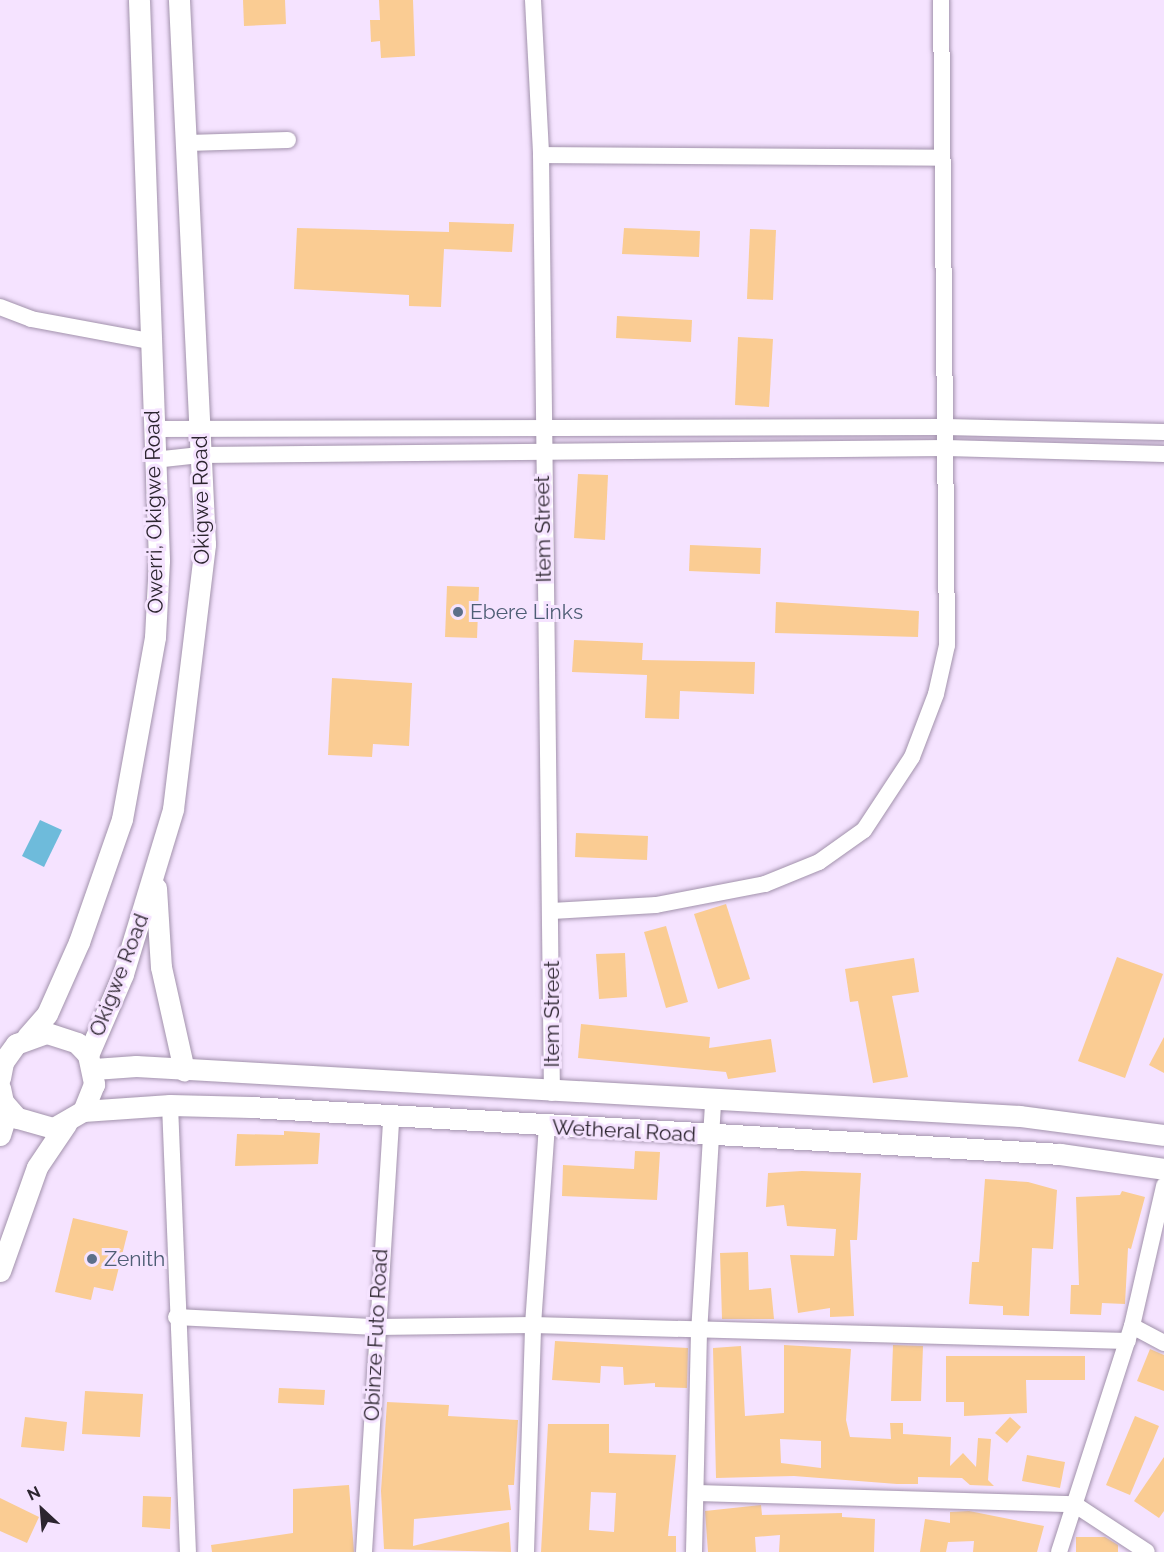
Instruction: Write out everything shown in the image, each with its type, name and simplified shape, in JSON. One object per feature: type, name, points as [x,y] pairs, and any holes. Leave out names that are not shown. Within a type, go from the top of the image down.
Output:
[{"type":"main road","name":"Owerri, Okigwe Road","points":[[0,1078],[3,1062],[14,1044],[47,1014],[79,942],[122,819],[155,637],[159,560],[139,0]]},
{"type":"main road","name":"Okigwe Road","points":[[83,1111],[91,1098],[91,1062],[155,877],[173,809],[195,650],[205,544],[179,0]]},
{"type":"main road","points":[[155,877],[161,967],[184,1070]]},
{"type":"main road","points":[[14,1044],[63,1035],[91,1062]]},
{"type":"main road","name":"Wetheral Road","points":[[91,1062],[552,1093],[1020,1116],[1164,1135]]},
{"type":"main road","points":[[3,1101],[41,1128],[66,1124]]},
{"type":"main road","points":[[0,1135],[3,1101]]},
{"type":"main road","name":"Wetheral Road","points":[[83,1111],[170,1105],[1060,1154],[1164,1169]]},
{"type":"main road","points":[[0,1271],[38,1167],[66,1124],[83,1111]]},
{"type":"street","name":"Item Street","points":[[533,0],[541,155],[541,428],[552,911],[552,1093]]},
{"type":"street","points":[[552,911],[656,905],[765,884],[819,862],[864,830],[912,757],[936,694],[947,645],[941,0]]},
{"type":"street","points":[[187,143],[288,141]]},
{"type":"street","points":[[541,155],[941,158]]},
{"type":"street","points":[[0,307],[31,319],[150,341]]},
{"type":"street","points":[[153,429],[945,428],[1164,432]]},
{"type":"street","points":[[154,460],[200,455],[946,448],[1164,454]]},
{"type":"street","points":[[694,1552],[699,1333],[713,1102]]},
{"type":"street","points":[[170,1105],[176,1317],[188,1552]]},
{"type":"street","name":"Obinze Futo Road","points":[[364,1552],[376,1327],[391,1118]]},
{"type":"street","points":[[526,1552],[534,1325],[547,1127]]},
{"type":"street","points":[[1059,1552],[1130,1333],[1164,1186]]},
{"type":"street","points":[[176,1317],[376,1327],[534,1325],[699,1333],[1130,1333],[1164,1343]]},
{"type":"street","points":[[697,1493],[1074,1504],[1147,1552]]},
{"type":"water","points":[[40,820],[62,830],[44,867],[22,856]]},
{"type":"building","points":[[243,0],[285,0],[286,24],[244,26]]},
{"type":"building","points":[[379,0],[413,0],[415,56],[381,58],[380,41],[371,42],[370,20],[380,20]]},
{"type":"building","points":[[449,222],[514,224],[512,252],[444,249],[441,307],[409,306],[409,295],[294,289],[297,228],[449,232]]},
{"type":"building","points":[[624,228],[700,231],[699,257],[622,254]]},
{"type":"building","points":[[750,229],[776,230],[773,300],[747,299]]},
{"type":"building","points":[[617,316],[692,320],[691,342],[616,338]]},
{"type":"building","points":[[738,337],[773,339],[769,407],[735,405]]},
{"type":"building","points":[[578,474],[608,475],[605,540],[574,538]]},
{"type":"building","points":[[690,545],[761,548],[760,574],[689,571]]},
{"type":"building","points":[[447,586],[479,587],[477,638],[445,637]]},
{"type":"building","points":[[776,602],[919,611],[918,637],[775,633]]},
{"type":"building","points":[[574,640],[643,643],[642,660],[755,662],[754,694],[680,691],[679,719],[645,718],[647,675],[572,672]]},
{"type":"building","points":[[332,678],[412,683],[409,746],[373,744],[372,757],[328,755]]},
{"type":"building","points":[[576,833],[648,836],[647,860],[575,857]]},
{"type":"building","points":[[726,904],[750,979],[718,989],[694,914]]},
{"type":"building","points":[[666,926],[688,1002],[666,1008],[644,932]]},
{"type":"building","points":[[625,953],[627,997],[599,999],[596,954]]},
{"type":"building","points":[[1117,957],[1163,974],[1125,1078],[1078,1061]]},
{"type":"building","points":[[914,958],[919,992],[892,996],[908,1077],[873,1083],[858,1001],[850,1002],[845,969]]},
{"type":"building","points":[[581,1024],[710,1037],[709,1048],[771,1039],[776,1072],[728,1079],[726,1072],[578,1058]]},
{"type":"building","points":[[1164,1037],[1164,1073],[1149,1065]]},
{"type":"building","points":[[284,1131],[320,1133],[318,1164],[235,1166],[237,1134],[284,1135]]},
{"type":"building","points":[[635,1151],[660,1152],[657,1200],[562,1196],[563,1165],[634,1169]]},
{"type":"building","points":[[802,1171],[861,1173],[857,1240],[850,1240],[854,1316],[830,1317],[830,1308],[798,1313],[790,1255],[834,1256],[836,1229],[787,1226],[784,1205],[766,1207],[768,1173]]},
{"type":"building","points":[[985,1179],[1028,1182],[1057,1190],[1053,1249],[1032,1248],[1029,1316],[1003,1315],[1003,1306],[969,1304],[972,1262],[979,1262]]},
{"type":"building","points":[[1122,1191],[1145,1197],[1131,1249],[1128,1248],[1125,1304],[1102,1303],[1101,1315],[1070,1314],[1071,1285],[1079,1285],[1076,1197],[1120,1195]]},
{"type":"building","name":"Zenith","points":[[73,1218],[128,1231],[113,1291],[94,1287],[91,1300],[55,1292]]},
{"type":"building","points":[[748,1252],[749,1290],[771,1288],[774,1319],[722,1319],[720,1253]]},
{"type":"building","points":[[555,1341],[688,1348],[687,1388],[655,1387],[655,1383],[624,1385],[623,1367],[601,1366],[600,1383],[552,1380]]},
{"type":"building","points":[[784,1345],[851,1349],[846,1420],[850,1437],[891,1439],[890,1423],[903,1423],[903,1434],[951,1437],[950,1466],[963,1453],[976,1467],[978,1438],[991,1439],[988,1480],[994,1486],[970,1485],[962,1478],[918,1477],[918,1484],[897,1484],[794,1476],[716,1478],[713,1348],[741,1346],[745,1416],[784,1413]],"holes":[[[780,1439],[821,1441],[821,1468],[781,1463]]]},
{"type":"building","points":[[893,1345],[923,1346],[921,1401],[891,1401]]},
{"type":"building","points":[[1150,1349],[1164,1355],[1164,1391],[1137,1381]]},
{"type":"building","points":[[946,1356],[1085,1356],[1085,1380],[1026,1380],[1027,1413],[964,1416],[964,1402],[946,1402]]},
{"type":"building","points":[[279,1388],[325,1390],[324,1405],[278,1403]]},
{"type":"building","points":[[85,1391],[143,1394],[140,1437],[82,1434]]},
{"type":"building","points":[[387,1402],[449,1405],[448,1416],[518,1420],[514,1485],[508,1485],[511,1510],[414,1519],[413,1546],[509,1522],[511,1552],[384,1549],[381,1491]]},
{"type":"building","points":[[1135,1416],[1159,1426],[1130,1495],[1106,1485]]},
{"type":"building","points":[[25,1417],[67,1422],[64,1451],[21,1447]]},
{"type":"building","points":[[1010,1417],[1021,1427],[1007,1443],[995,1433]]},
{"type":"building","points":[[548,1424],[609,1424],[609,1453],[676,1455],[668,1536],[676,1536],[676,1552],[541,1552]],"holes":[[[591,1492],[616,1493],[614,1532],[589,1530]]]},
{"type":"building","points":[[1027,1455],[1065,1462],[1060,1488],[1022,1481]]},
{"type":"building","points":[[1164,1457],[1164,1511],[1159,1518],[1134,1501]]},
{"type":"building","points":[[349,1485],[354,1552],[212,1552],[211,1545],[293,1533],[293,1489]]},
{"type":"building","points":[[143,1496],[171,1497],[170,1529],[142,1527]]},
{"type":"building","points":[[0,1498],[39,1517],[27,1543],[0,1531]]},
{"type":"building","points":[[761,1505],[762,1515],[842,1513],[842,1517],[875,1519],[874,1552],[779,1552],[780,1535],[755,1537],[756,1552],[708,1552],[705,1511]]},
{"type":"building","points":[[969,1511],[1044,1526],[1037,1552],[973,1552],[974,1541],[948,1542],[946,1552],[920,1552],[925,1519],[950,1523],[950,1512]]},
{"type":"building","points":[[1076,1537],[1105,1537],[1118,1545],[1118,1552],[1076,1552]]},
{"type":"place","name":"Ebere Links","points":[[458,612]]},
{"type":"place","name":"Zenith","points":[[92,1259]]}]
